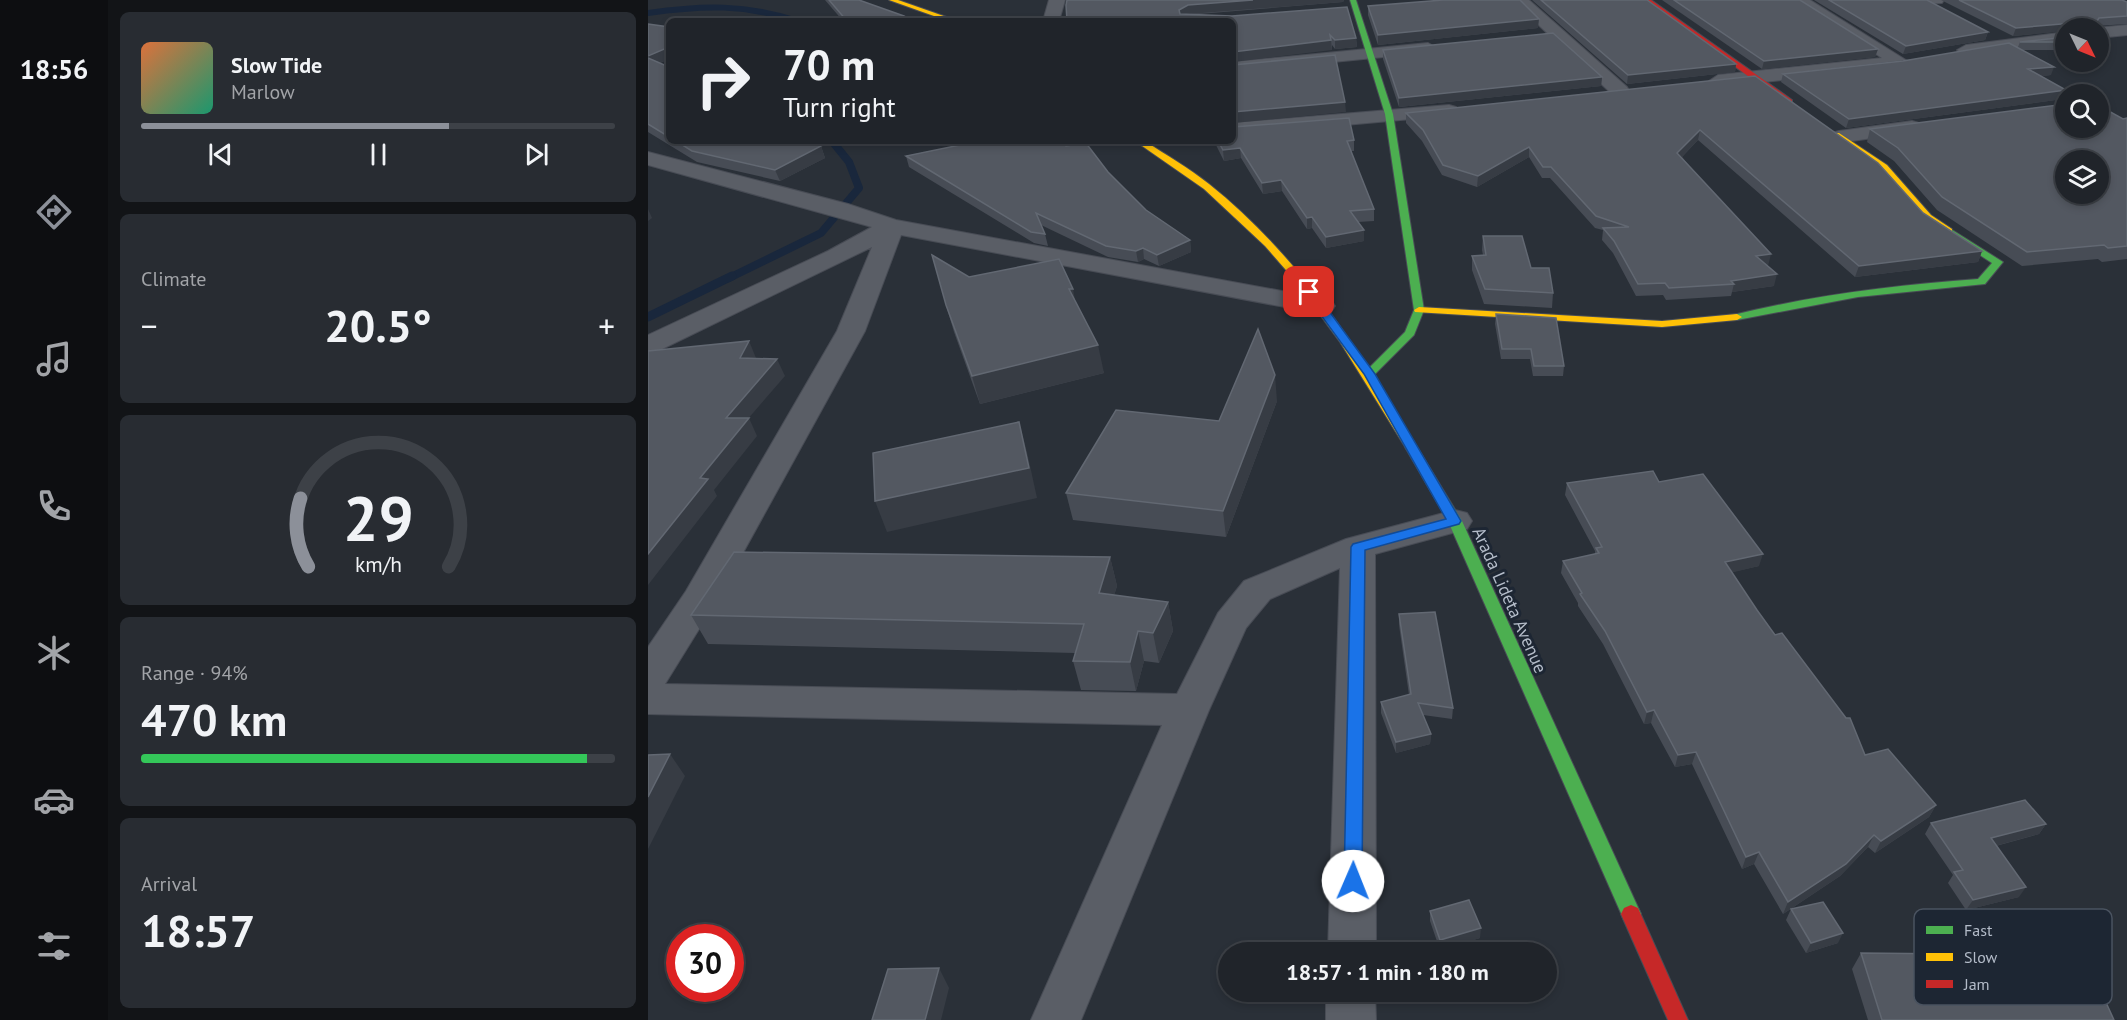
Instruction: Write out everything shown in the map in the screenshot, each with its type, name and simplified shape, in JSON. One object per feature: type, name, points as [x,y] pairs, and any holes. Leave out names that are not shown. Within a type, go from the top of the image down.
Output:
[{"type":"main road","points":[[892,0],[931,10],[948,18]]},
{"type":"main road","points":[[1647,0],[1800,109]]},
{"type":"main road","points":[[1355,7],[1389,114],[1419,310],[1410,333],[1369,374]]},
{"type":"main road","points":[[1419,310],[1662,324],[1734,317],[1812,299],[1903,286],[1981,282],[1998,262],[1928,217],[1884,167],[1832,132]]},
{"type":"main road","name":"Arada Lideta Avenue","points":[[1143,144],[1206,186],[1259,233],[1322,306],[1369,374],[1455,521],[1678,1020]]},
{"type":"street","points":[[1052,18],[1057,0]]},
{"type":"street","points":[[1520,0],[1620,91]]},
{"type":"street","points":[[1799,0],[1900,62]]},
{"type":"street","points":[[2109,32],[2127,30]]},
{"type":"street","points":[[1989,32],[2010,43]]},
{"type":"street","points":[[1534,37],[1558,34]]},
{"type":"street","points":[[1944,54],[2055,38]]},
{"type":"street","points":[[1236,67],[1440,47]]},
{"type":"street","points":[[1702,82],[1922,58]]},
{"type":"street","points":[[1596,94],[1643,88]]},
{"type":"street","points":[[1236,129],[1466,109]]},
{"type":"street","points":[[1832,132],[1930,125]]},
{"type":"street","points":[[648,158],[840,209],[892,226],[1322,306]]},
{"type":"street","points":[[648,345],[837,256],[892,226]]},
{"type":"street","points":[[648,678],[699,600],[851,331],[892,226]]},
{"type":"street","points":[[1056,1020],[1189,710],[1231,622],[1257,590],[1358,547],[1455,521]]},
{"type":"street","points":[[1352,942],[1358,547]]},
{"type":"street","points":[[648,699],[1189,710]]},
{"type":"street","points":[[1351,1002],[1351,1020]]},
{"type":"building","points":[[829,0],[859,0],[908,18],[844,18]]},
{"type":"building","points":[[1067,0],[1253,0],[1188,5],[1179,10],[1180,14],[1232,16],[1347,7],[1356,38],[1335,40],[1330,35],[1331,40],[1236,52],[1236,18],[1067,18]]},
{"type":"building","points":[[1443,0],[1520,0],[1539,19],[1378,35],[1368,6]]},
{"type":"building","points":[[1541,0],[1647,0],[1736,64],[1628,75]]},
{"type":"building","points":[[1674,0],[1800,0],[1878,49],[1764,61]]},
{"type":"building","points":[[1829,0],[1927,0],[1988,32],[1906,46]]},
{"type":"building","points":[[1959,0],[2122,0],[2127,2],[2127,16],[2055,18],[2055,25],[2016,28]]},
{"type":"building","points":[[648,24],[666,27],[666,48],[648,56]]},
{"type":"building","points":[[1553,33],[1602,77],[1399,98],[1383,50]]},
{"type":"building","points":[[2055,38],[2055,42],[2020,42]]},
{"type":"building","points":[[2009,43],[2054,67],[2028,69],[2055,84],[2055,91],[1849,119],[1783,74],[1903,61]]},
{"type":"building","points":[[1335,55],[1345,102],[1236,112],[1236,65]]},
{"type":"building","points":[[648,58],[666,66],[666,135],[648,124]]},
{"type":"building","points":[[1755,76],[1878,163],[1923,213],[1982,251],[1859,266],[1700,130],[1677,153],[1771,254],[1756,256],[1777,274],[1731,281],[1734,284],[1669,288],[1665,283],[1638,284],[1614,241],[1603,228],[1629,227],[1596,216],[1551,167],[1543,167],[1529,147],[1478,176],[1443,165],[1423,130],[1406,113]]},
{"type":"building","points":[[2055,105],[2055,138],[2109,138],[2109,111],[2123,119],[2127,118],[2127,246],[2108,248],[2104,245],[2027,252],[1942,197],[1898,148],[1870,129]]},
{"type":"building","points":[[1349,118],[1354,140],[1347,141],[1374,209],[1350,211],[1364,230],[1326,237],[1312,217],[1307,218],[1281,180],[1262,183],[1240,148],[1223,150],[1220,144],[1236,144],[1236,127]]},
{"type":"building","points":[[681,144],[817,144],[821,146],[775,170],[692,151]]},
{"type":"building","points":[[1065,144],[1066,146],[1087,144],[1108,172],[1146,210],[1190,240],[1157,255],[1143,248],[1136,251],[1106,246],[1036,213],[1045,234],[1031,232],[906,156],[960,145]]},
{"type":"building","points":[[1483,236],[1522,236],[1531,268],[1549,268],[1553,293],[1485,289],[1472,256],[1486,255]]},
{"type":"building","points":[[932,255],[969,277],[1059,259],[1073,289],[1069,289],[1098,345],[972,376],[946,305]]},
{"type":"building","points":[[1496,314],[1556,318],[1564,366],[1534,366],[1531,349],[1502,349]]},
{"type":"building","points":[[1258,329],[1275,375],[1223,511],[1066,493],[1116,410],[1219,421]]},
{"type":"building","points":[[749,341],[740,358],[777,359],[726,418],[749,418],[700,478],[708,479],[648,554],[648,351]]},
{"type":"building","points":[[1019,422],[1029,468],[875,501],[873,453]]},
{"type":"building","points":[[1653,471],[1659,482],[1703,474],[1763,554],[1725,562],[1757,610],[1775,635],[1782,633],[1846,718],[1850,718],[1865,755],[1888,749],[1936,805],[1881,841],[1874,835],[1846,864],[1788,902],[1759,852],[1746,857],[1696,752],[1678,755],[1654,710],[1647,712],[1605,631],[1580,594],[1582,593],[1563,561],[1599,553],[1596,548],[1602,547],[1567,483]]},
{"type":"building","points":[[734,552],[1110,557],[1099,593],[1168,602],[1153,633],[1138,631],[1130,662],[1073,661],[1084,624],[691,615]]},
{"type":"building","points":[[1435,612],[1453,708],[1418,703],[1431,734],[1396,742],[1381,702],[1411,694],[1399,614]]},
{"type":"building","points":[[670,754],[648,797],[648,755]]},
{"type":"building","points":[[2025,800],[2046,824],[1991,838],[2026,887],[1973,900],[1954,872],[1963,870],[1931,823]]},
{"type":"building","points":[[1469,900],[1481,928],[1440,940],[1430,911]]},
{"type":"building","points":[[1823,902],[1843,933],[1811,943],[1791,909]]},
{"type":"building","points":[[1861,953],[1914,954],[1914,1005],[2107,1005],[2114,1020],[1882,1020]]},
{"type":"building","points":[[939,968],[925,1020],[872,1020],[888,969]]},
{"type":"waterway","points":[[648,13],[687,8],[724,8],[760,11],[788,18]]},
{"type":"waterway","points":[[729,278],[821,233],[859,188],[849,162],[834,144]]},
{"type":"waterway","points":[[648,317],[732,276]]},
{"type":"traffic: fast","points":[[1353,0],[1389,114],[1419,310],[1410,333],[1369,374]]},
{"type":"traffic: fast","points":[[1737,317],[1858,294],[1981,282],[1998,262],[1949,231]]},
{"type":"traffic: fast","points":[[1411,447],[1455,521],[1631,914]]},
{"type":"traffic: slow","points":[[892,0],[946,18]]},
{"type":"traffic: slow","points":[[1836,135],[1884,167],[1928,217],[1949,231]]},
{"type":"traffic: slow","points":[[1144,144],[1207,187],[1239,214],[1268,244],[1321,307],[1345,341],[1411,447]]},
{"type":"traffic: slow","points":[[1419,310],[1662,324],[1737,317]]},
{"type":"traffic: jam","points":[[1647,0],[1789,102]]},
{"type":"traffic: jam","points":[[1631,914],[1678,1020]]},
{"type":"route","points":[[1309,292],[1322,306],[1369,374],[1455,521],[1358,547],[1353,881]]}]
